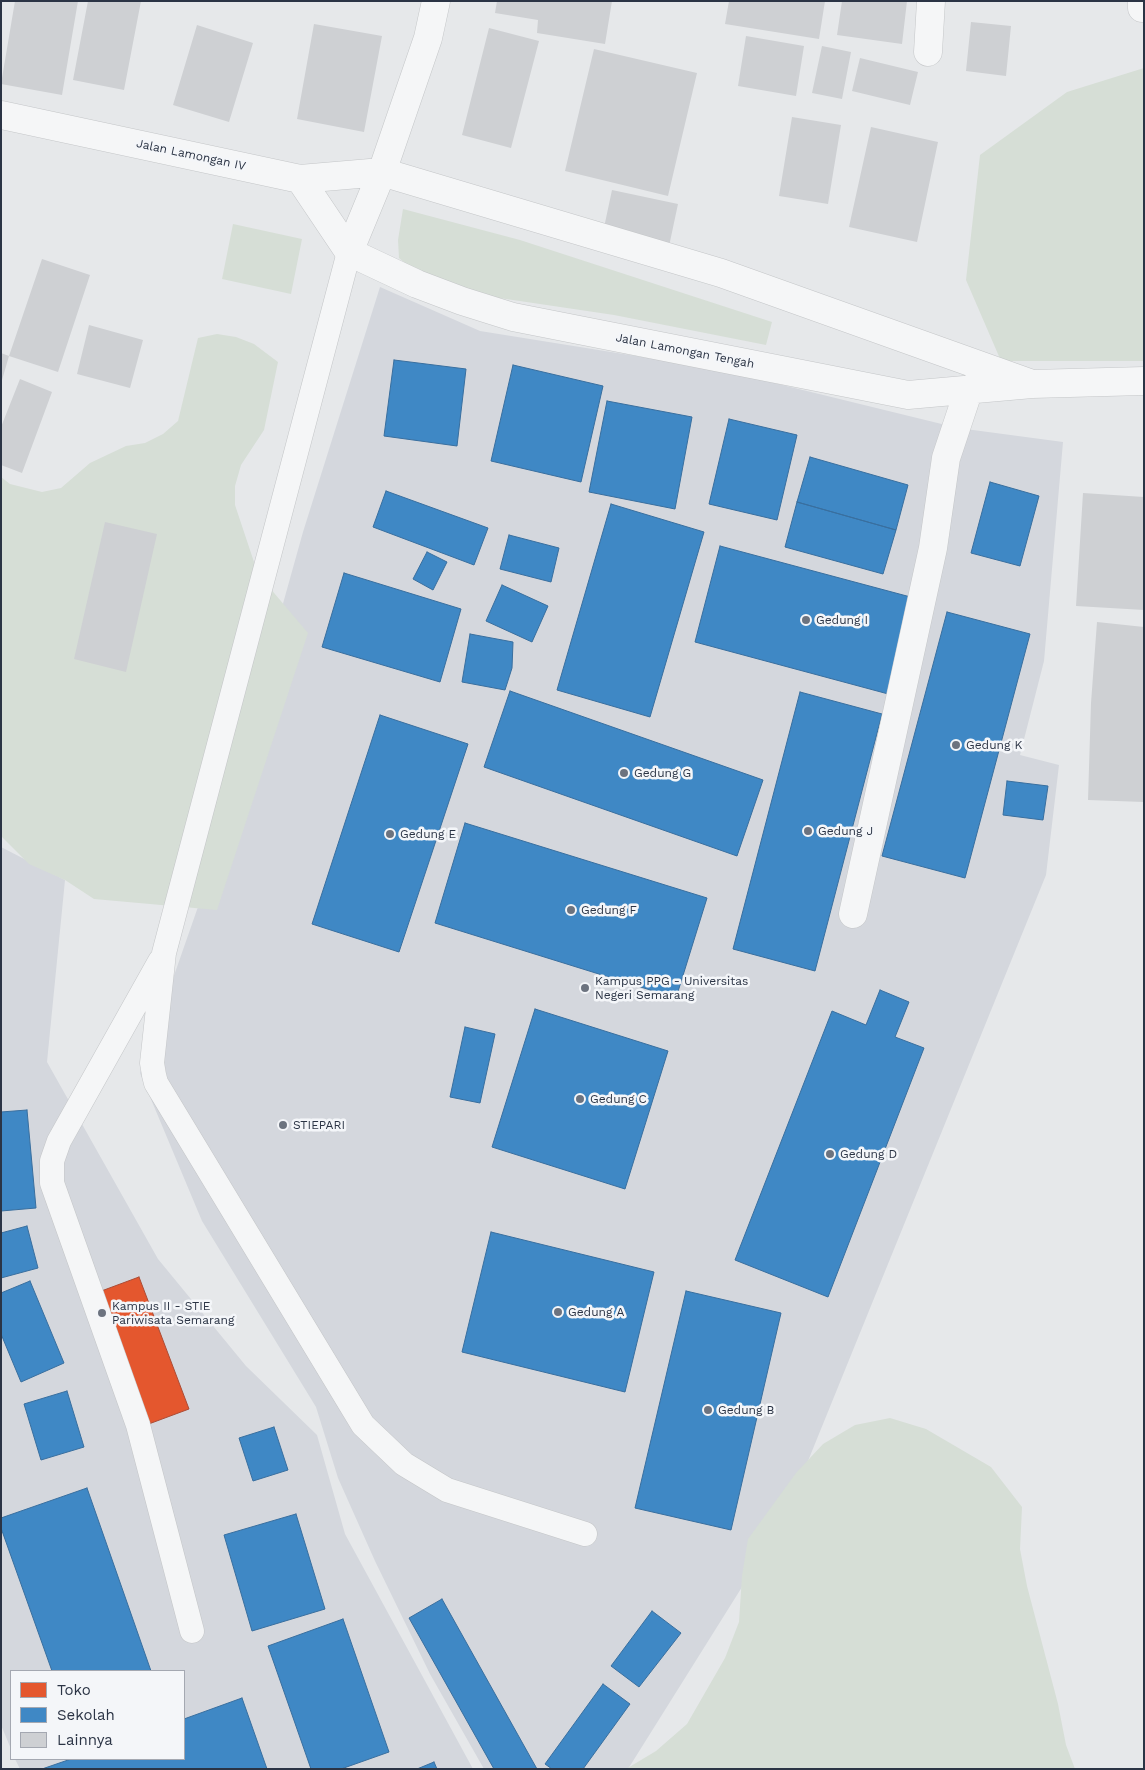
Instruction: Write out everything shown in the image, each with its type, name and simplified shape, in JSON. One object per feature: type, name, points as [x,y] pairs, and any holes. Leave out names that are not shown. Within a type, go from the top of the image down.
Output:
[{"type":"street","points":[[349,252],[382,172],[428,38],[436,1]]},
{"type":"street","points":[[928,52],[931,1]]},
{"type":"street","name":"Jalan Lamongan IV","points":[[1,115],[300,179],[382,172]]},
{"type":"street","name":"Jalan Lamongan Tengah","points":[[382,172],[721,273],[1032,384]]},
{"type":"street","points":[[300,179],[349,252]]},
{"type":"street","name":"Jalan Lamongan Tengah","points":[[349,252],[417,284],[462,302],[513,317],[908,395],[1032,384],[1144,381]]},
{"type":"street","points":[[854,914],[933,548],[946,458],[969,389]]},
{"type":"lane","points":[[349,252],[164,952],[152,1062],[156,1083],[363,1425],[404,1464],[447,1490],[585,1534]]},
{"type":"lane","points":[[164,952],[59,1141],[52,1161],[52,1183],[138,1425],[192,1631]]},
{"type":"shaded area","points":[[1144,68],[1144,361],[1001,361],[966,280],[980,155],[1067,92]]},
{"type":"shaded area","points":[[403,209],[520,240],[772,322],[766,345],[614,315],[459,292],[429,283],[399,258],[398,240]]},
{"type":"shaded area","points":[[233,224],[302,239],[291,294],[222,279]]},
{"type":"shaded area","name":"Kampus PPG - Universitas Negeri Semarang","points":[[380,287],[480,331],[717,369],[958,428],[1063,442],[1044,661],[1020,755],[1059,765],[1046,875],[784,1520],[628,1769],[484,1769],[430,1674],[375,1561],[338,1478],[316,1407],[202,1221],[140,1073],[199,904],[303,532]]},
{"type":"shaded area","points":[[217,334],[236,337],[254,344],[278,362],[264,430],[241,465],[235,486],[235,505],[258,574],[308,633],[217,910],[94,899],[65,880],[29,864],[1,836],[1,477],[10,484],[42,492],[61,488],[90,463],[126,446],[145,443],[163,434],[178,421],[198,338]]},
{"type":"shaded area","name":"Kampus II - STIE Pariwisata Semarang","points":[[1,847],[65,880],[47,1062],[158,1259],[246,1366],[317,1435],[345,1534],[473,1769],[20,1769],[16,1760],[185,1760],[185,1670],[10,1670],[10,1747],[1,1725]]},
{"type":"shaded area","points":[[890,1418],[926,1429],[991,1467],[1022,1507],[1020,1549],[1027,1586],[1058,1704],[1066,1745],[1075,1769],[626,1769],[656,1751],[687,1724],[725,1658],[739,1622],[742,1576],[748,1539],[796,1473],[823,1444],[855,1425]]},
{"type":"building: Toko","points":[[139,1277],[189,1409],[146,1425],[96,1293]]},
{"type":"building: Sekolah","points":[[394,360],[466,369],[457,446],[384,436]]},
{"type":"building: Sekolah","points":[[513,365],[603,386],[581,482],[491,461]]},
{"type":"building: Sekolah","points":[[607,401],[692,417],[675,509],[589,492]]},
{"type":"building: Sekolah","points":[[729,419],[797,435],[777,520],[709,504]]},
{"type":"building: Sekolah","points":[[810,457],[908,485],[896,530],[797,502]]},
{"type":"building: Sekolah","points":[[990,482],[1039,496],[1020,566],[971,553]]},
{"type":"building: Sekolah","points":[[386,491],[488,528],[474,565],[373,527]]},
{"type":"building: Sekolah","points":[[797,502],[896,530],[883,574],[785,547]]},
{"type":"building: Sekolah","points":[[611,504],[704,532],[650,717],[557,690]]},
{"type":"building: Sekolah","points":[[509,535],[559,548],[551,582],[500,569]]},
{"type":"building: Sekolah","name":"Gedung I","points":[[720,546],[918,599],[892,695],[695,642]]},
{"type":"building: Sekolah","points":[[427,552],[447,562],[433,590],[413,579]]},
{"type":"building: Sekolah","points":[[344,573],[461,609],[440,682],[322,647]]},
{"type":"building: Sekolah","points":[[502,585],[548,606],[532,642],[486,621]]},
{"type":"building: Sekolah","name":"Gedung K","points":[[947,612],[1030,634],[965,878],[882,856]]},
{"type":"building: Sekolah","points":[[470,634],[513,642],[512,668],[505,690],[462,682]]},
{"type":"building: Sekolah","name":"Gedung G","points":[[510,691],[763,780],[737,856],[484,767]]},
{"type":"building: Sekolah","name":"Gedung J","points":[[800,692],[882,714],[815,971],[733,949]]},
{"type":"building: Sekolah","name":"Gedung E","points":[[380,715],[468,744],[399,952],[312,924]]},
{"type":"building: Sekolah","points":[[1007,781],[1048,786],[1043,820],[1003,815]]},
{"type":"building: Sekolah","name":"Gedung F","points":[[465,823],[707,898],[676,998],[435,923]]},
{"type":"building: Sekolah","name":"Gedung D","points":[[880,990],[909,1002],[895,1037],[924,1048],[828,1297],[735,1260],[832,1011],[866,1025]]},
{"type":"building: Sekolah","name":"Gedung C","points":[[535,1009],[668,1051],[625,1189],[492,1147]]},
{"type":"building: Sekolah","points":[[465,1027],[495,1034],[480,1103],[450,1097]]},
{"type":"building: Sekolah","points":[[27,1110],[36,1208],[1,1211],[1,1112]]},
{"type":"building: Sekolah","points":[[27,1226],[38,1268],[1,1278],[1,1233]]},
{"type":"building: Sekolah","name":"Gedung A","points":[[491,1232],[654,1272],[625,1392],[462,1352]]},
{"type":"building: Sekolah","points":[[30,1281],[64,1363],[21,1382],[1,1334],[1,1293]]},
{"type":"building: Sekolah","name":"Gedung B","points":[[686,1291],[781,1313],[731,1530],[635,1508]]},
{"type":"building: Sekolah","points":[[67,1391],[84,1447],[41,1460],[24,1404]]},
{"type":"building: Sekolah","points":[[274,1427],[288,1470],[253,1481],[239,1438]]},
{"type":"building: Sekolah","points":[[87,1488],[151,1670],[52,1670],[1,1528],[1,1518]]},
{"type":"building: Sekolah","points":[[296,1514],[325,1609],[252,1631],[224,1535]]},
{"type":"building: Sekolah","points":[[442,1599],[537,1769],[494,1769],[409,1618]]},
{"type":"building: Sekolah","points":[[652,1611],[681,1633],[639,1687],[611,1666]]},
{"type":"building: Sekolah","points":[[343,1619],[389,1752],[341,1769],[311,1769],[268,1646]]},
{"type":"building: Sekolah","points":[[603,1684],[630,1704],[583,1769],[552,1769],[545,1764]]},
{"type":"building: Sekolah","points":[[242,1698],[267,1769],[42,1769],[68,1760],[185,1760],[185,1719]]},
{"type":"building: Sekolah","points":[[434,1762],[437,1769],[417,1769]]},
{"type":"building: Lainnya","points":[[15,1],[78,1],[62,95],[1,84]]},
{"type":"building: Lainnya","points":[[88,1],[141,1],[124,90],[73,80]]},
{"type":"building: Lainnya","points":[[497,1],[612,1],[605,44],[537,33],[538,20],[495,13]]},
{"type":"building: Lainnya","points":[[729,1],[825,1],[819,39],[725,24]]},
{"type":"building: Lainnya","points":[[842,1],[907,1],[902,44],[837,35]]},
{"type":"building: Lainnya","points":[[971,22],[1011,26],[1006,76],[966,71]]},
{"type":"building: Lainnya","points":[[314,24],[382,36],[364,132],[297,119]]},
{"type":"building: Lainnya","points":[[197,25],[253,43],[229,122],[173,105]]},
{"type":"building: Lainnya","points":[[489,28],[539,41],[511,148],[462,135]]},
{"type":"building: Lainnya","points":[[746,36],[804,46],[796,96],[738,86]]},
{"type":"building: Lainnya","points":[[822,46],[851,52],[842,99],[812,93]]},
{"type":"building: Lainnya","points":[[594,49],[697,73],[668,196],[565,171]]},
{"type":"building: Lainnya","points":[[860,58],[918,72],[910,105],[852,91]]},
{"type":"building: Lainnya","points":[[792,117],[841,125],[828,204],[779,196]]},
{"type":"building: Lainnya","points":[[871,127],[938,142],[917,242],[849,227]]},
{"type":"building: Lainnya","points":[[612,190],[678,204],[668,251],[602,237]]},
{"type":"building: Lainnya","points":[[42,259],[90,275],[58,372],[9,356]]},
{"type":"building: Lainnya","points":[[89,325],[143,340],[130,388],[77,374]]},
{"type":"building: Lainnya","points":[[1,353],[9,356],[2,380],[1,380]]},
{"type":"building: Lainnya","points":[[20,379],[52,392],[22,473],[1,465],[1,427]]},
{"type":"building: Lainnya","points":[[1083,493],[1144,497],[1144,610],[1076,606]]},
{"type":"building: Lainnya","points":[[105,522],[157,534],[126,672],[74,659]]},
{"type":"building: Lainnya","points":[[1097,622],[1144,627],[1144,802],[1088,800],[1091,703]]},
{"type":"place","name":"Gedung I","points":[[806,620]]},
{"type":"place","name":"Gedung K","points":[[956,745]]},
{"type":"place","name":"Gedung G","points":[[624,773]]},
{"type":"place","name":"Gedung J","points":[[808,831]]},
{"type":"place","name":"Gedung E","points":[[390,834]]},
{"type":"place","name":"Gedung F","points":[[571,910]]},
{"type":"place","name":"Kampus PPG - Universitas Negeri Semarang","points":[[585,988]]},
{"type":"place","name":"Gedung C","points":[[580,1099]]},
{"type":"place","name":"STIEPARI","points":[[283,1125]]},
{"type":"place","name":"Gedung D","points":[[830,1154]]},
{"type":"place","name":"Gedung A","points":[[558,1312]]},
{"type":"place","name":"Kampus II - STIE Pariwisata Semarang","points":[[102,1313]]},
{"type":"place","name":"Gedung B","points":[[708,1410]]}]
